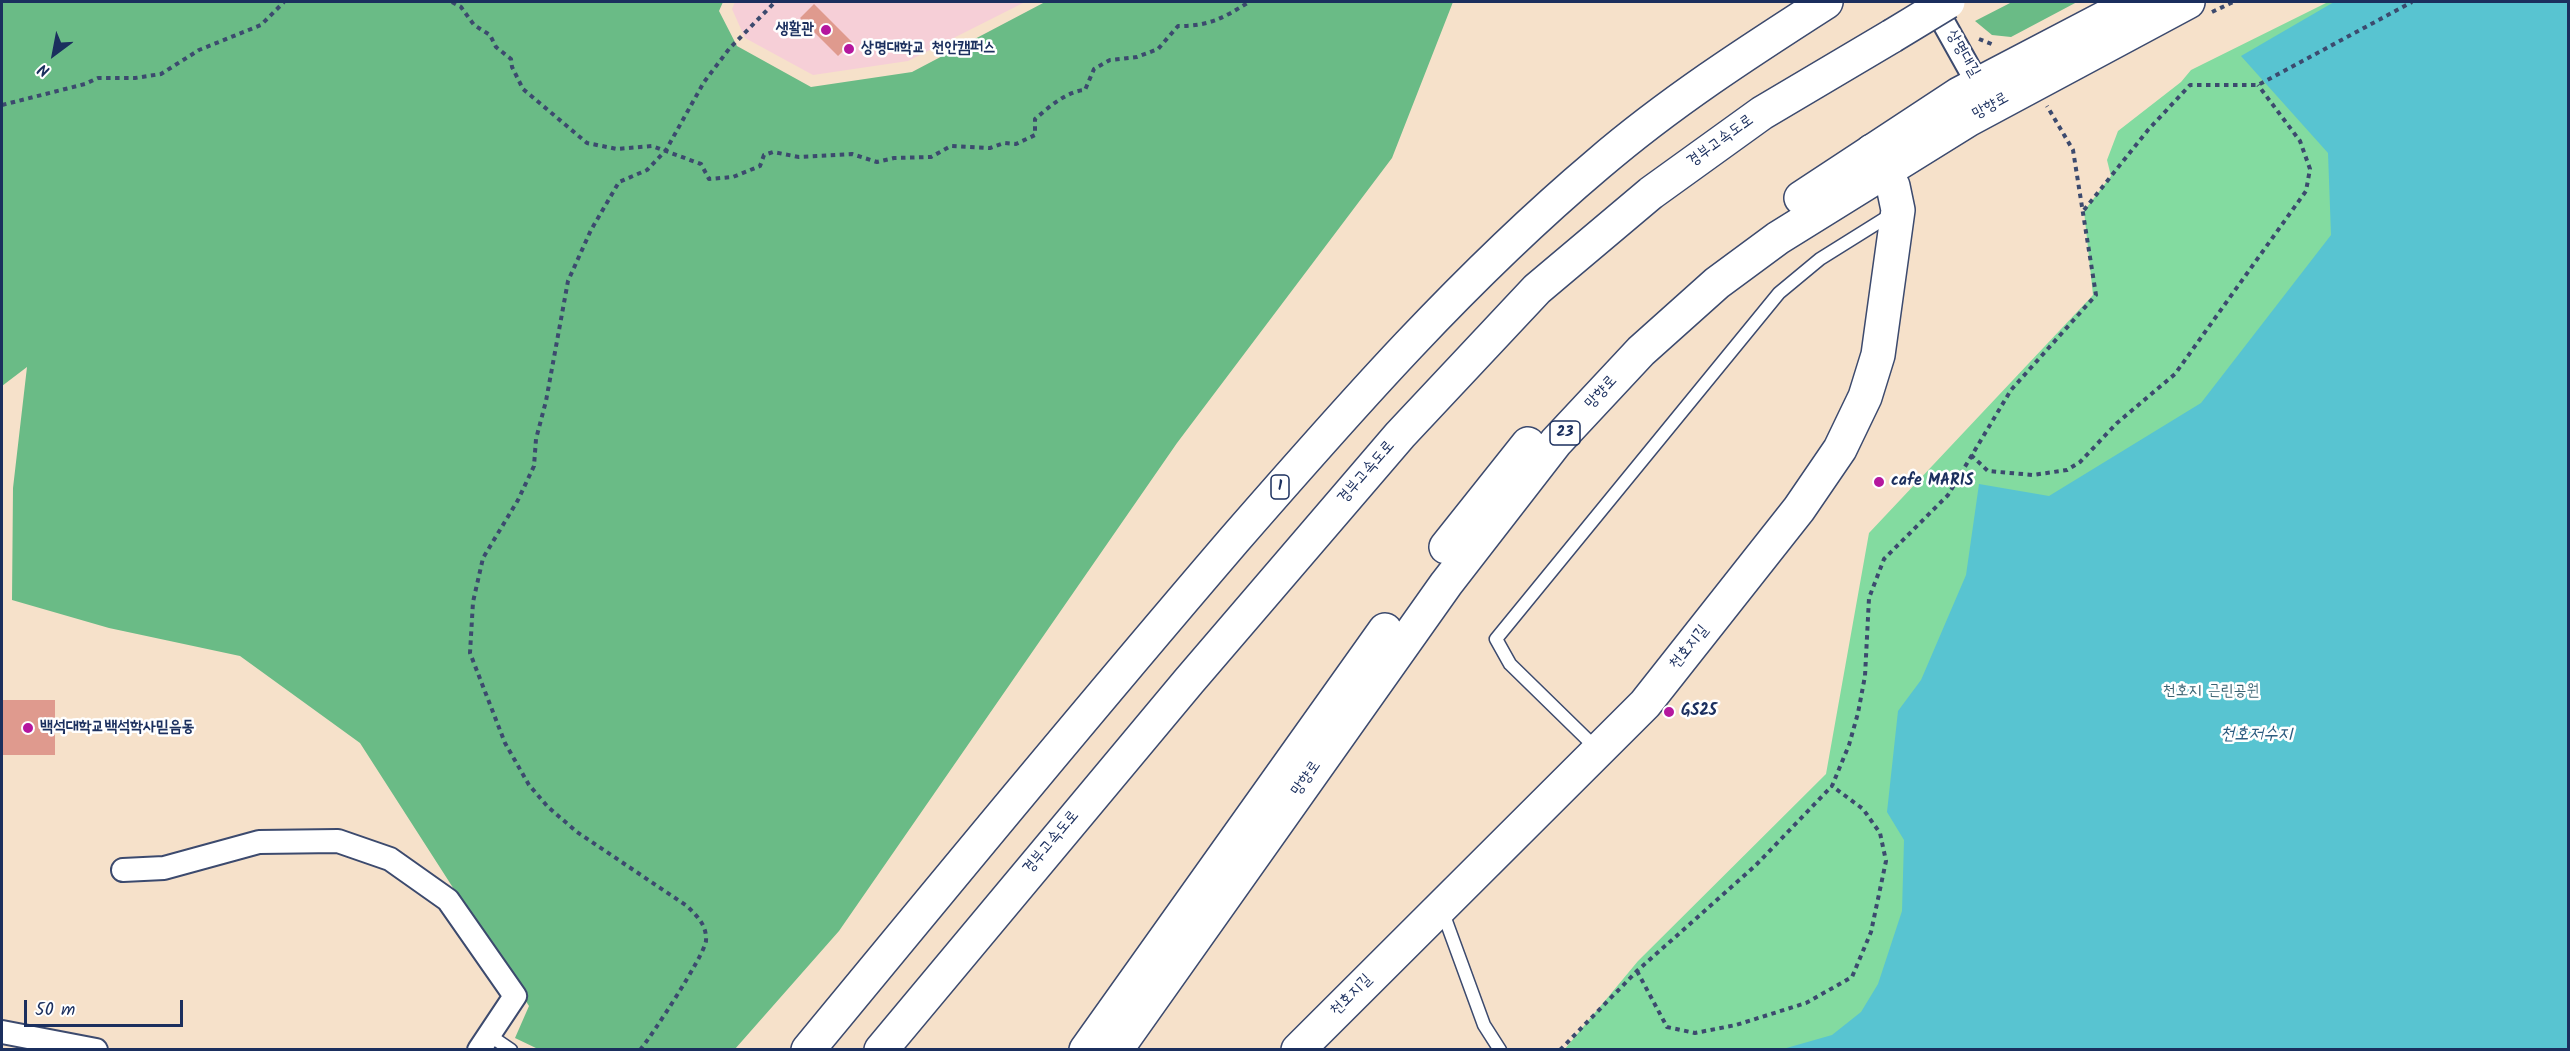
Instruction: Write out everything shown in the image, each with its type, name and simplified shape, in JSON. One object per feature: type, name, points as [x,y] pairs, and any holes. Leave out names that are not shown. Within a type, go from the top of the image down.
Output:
[{"type":"main road","name":"1","points":[[808,1050],[1150,637],[1348,409],[1476,273],[1599,162],[1720,70],[1826,2]]},
{"type":"main road","name":"경부고속도로","points":[[881,1050],[1174,699],[1385,452],[1537,289],[1651,193],[1762,113],[1948,2]]},
{"type":"main road","name":"망향로","points":[[1086,1050],[1424,577],[1493,485],[1556,411],[1632,328],[1706,264],[1879,161],[2135,2]]},
{"type":"main road","name":"망향로","points":[[1985,96],[2188,2]]},
{"type":"main road","name":"망향로","points":[[1116,1050],[1446,584],[1556,442],[1641,351],[1716,283],[1879,161]]},
{"type":"main road","name":"천호지길","points":[[1298,1050],[1644,704],[1799,509],[1840,449],[1865,397],[1878,355],[1898,210],[1893,186],[1879,161]]},
{"type":"street","name":"상명대길","points":[[1932,2],[1985,96]]},
{"type":"street","points":[[123,870],[164,868],[259,842],[338,841],[390,859],[448,900],[515,996],[484,1042]]},
{"type":"street","points":[[2,1032],[96,1050]]},
{"type":"lane","points":[[1598,750],[1510,664],[1496,639],[1779,293],[1820,259],[1898,210]]},
{"type":"lane","points":[[1441,906],[1484,1025],[1500,1050]]},
{"type":"lane","points":[[484,1042],[511,1050]]},
{"type":"path","points":[[2,105],[85,84],[98,78],[135,78],[161,74],[199,50],[261,25],[284,2]]},
{"type":"path","points":[[452,2],[461,7],[474,25],[490,35],[496,47],[511,59],[512,67],[523,89],[567,130],[586,144],[617,149],[652,146],[701,164],[709,179],[717,180],[760,166],[764,155],[773,152],[799,157],[852,154],[877,162],[931,157],[951,146],[990,148],[1004,143],[1024,142],[1035,135],[1035,119],[1074,91],[1085,90],[1094,69],[1110,60],[1137,57],[1158,50],[1178,26],[1203,26],[1215,22],[1249,2]]},
{"type":"path","points":[[640,1050],[675,997],[706,943],[702,921],[687,906],[577,832],[548,807],[529,785],[504,743],[470,653],[472,602],[483,558],[518,500],[534,466],[536,439],[546,401],[568,280],[591,230],[619,182],[647,170],[666,150],[704,82],[729,49],[775,2]]},
{"type":"path","points":[[2084,210],[2148,130],[2190,85],[2258,85],[2412,2]]},
{"type":"path","points":[[1975,37],[1991,45],[2002,44]]},
{"type":"path","points":[[1971,455],[1988,471],[2033,475],[2067,470],[2080,462],[2117,423],[2175,374],[2306,191],[2310,169],[2300,141],[2258,85]]},
{"type":"path","points":[[1560,1050],[1637,970],[1755,866],[1832,786],[1849,746],[1858,713],[1865,676],[1869,598],[1884,559],[1948,495],[2011,390],[2096,295],[2073,150],[2045,103]]},
{"type":"path","points":[[1637,970],[1667,1027],[1695,1033],[1736,1025],[1806,1003],[1852,977],[1871,932],[1886,861],[1880,833],[1863,809],[1832,786]]},
{"type":"shaded area","name":"상명대학교 천안캠퍼스","points":[[735,2],[1025,2],[908,61],[813,75],[745,38],[732,9]]},
{"type":"green space","points":[[2,2],[723,2],[719,11],[737,46],[811,87],[912,72],[1045,2],[1453,2],[1392,158],[1177,443],[839,931],[735,1049],[538,1049],[515,1038],[529,1006],[360,743],[240,656],[109,628],[12,600],[13,488],[27,367],[2,386]]},
{"type":"green space","points":[[2012,2],[2077,2],[2011,37],[1992,35],[1975,21]]},
{"type":"green space","name":"천호저수지","points":[[2328,2],[2568,2],[2568,1049],[1564,1050],[1638,961],[1826,774],[1869,533],[2093,295],[2084,211],[2111,176],[2107,160],[2118,131],[2181,82],[2191,70]]},
{"type":"water","name":"천호저수지","points":[[2334,2],[2568,2],[2568,1049],[1783,1049],[1832,1035],[1861,1012],[1878,984],[1902,911],[1904,840],[1887,812],[1898,711],[1921,680],[1966,575],[1979,484],[2049,496],[2201,403],[2331,235],[2328,153],[2241,56]]},
{"type":"building","name":"생활관","points":[[814,4],[852,42],[838,56],[800,18]]},
{"type":"building","name":"백석대학교백석학사믿음동","points":[[2,700],[55,700],[55,755],[2,755]]},
{"type":"place","name":"생활관","points":[[826,30]]},
{"type":"place","name":"상명대학교 천안캠퍼스","points":[[849,49]]},
{"type":"place","name":"cafe MARIS","points":[[1879,482]]},
{"type":"place","name":"GS25","points":[[1669,712]]},
{"type":"place","name":"백석대학교백석학사믿음동","points":[[28,728]]},
{"type":"park label","name":"천호지 근린공원","points":[[2211,692]]}]
